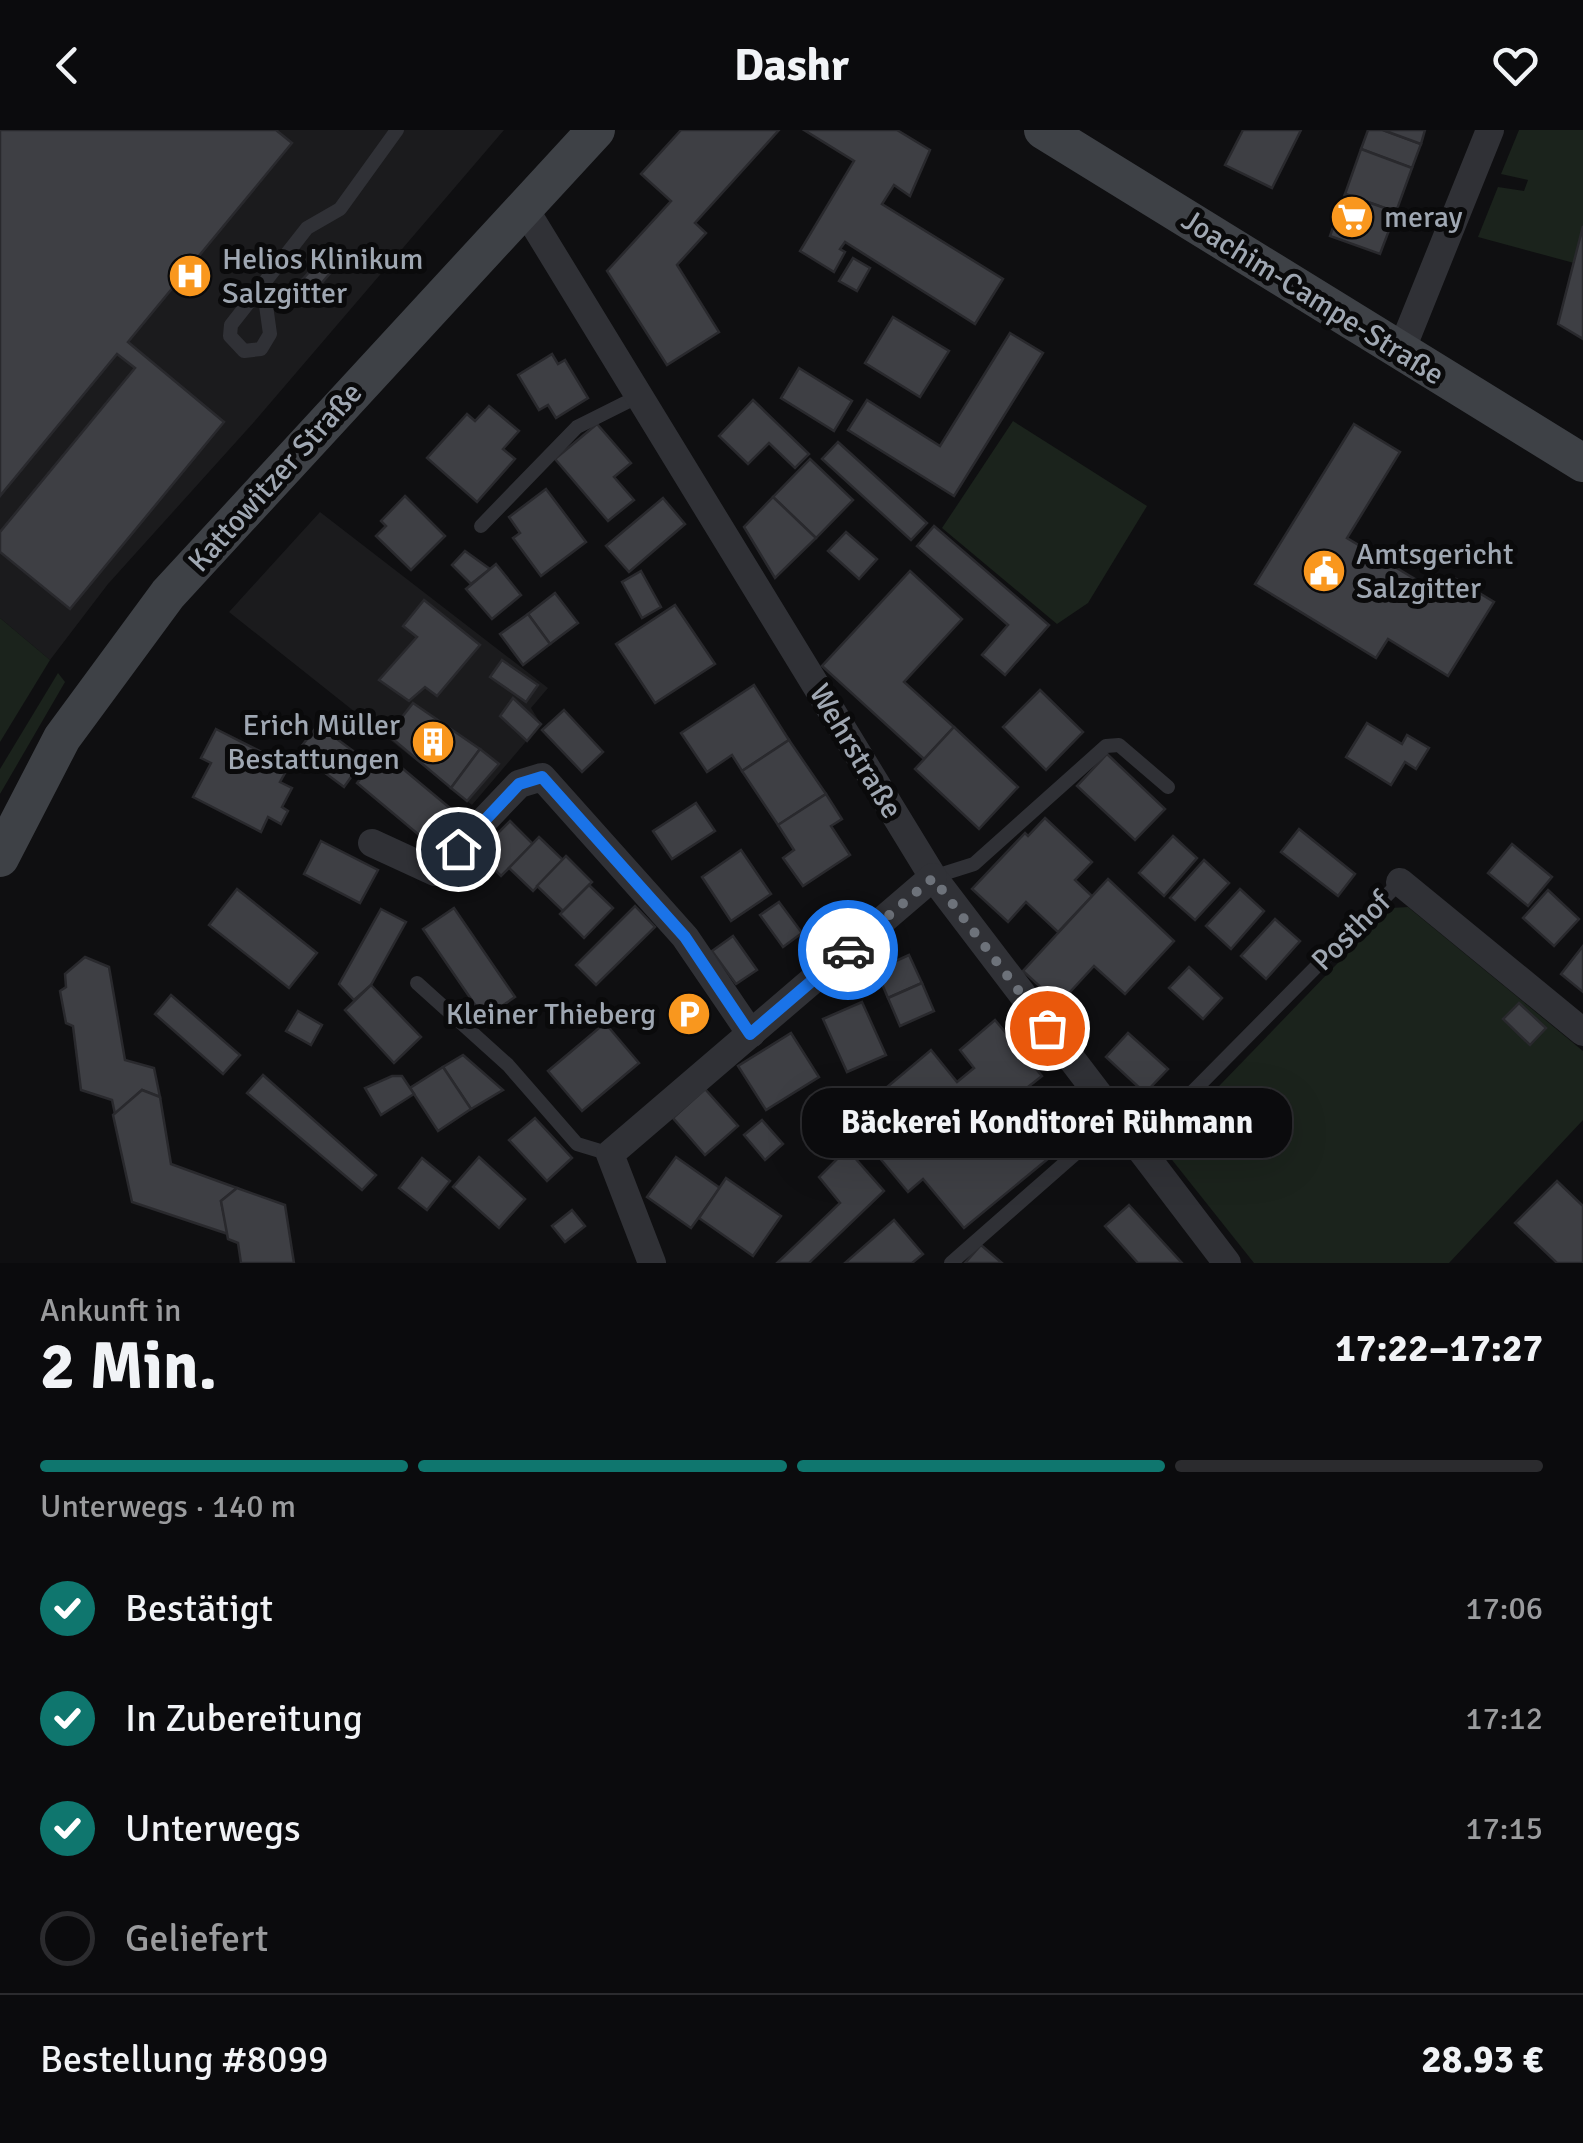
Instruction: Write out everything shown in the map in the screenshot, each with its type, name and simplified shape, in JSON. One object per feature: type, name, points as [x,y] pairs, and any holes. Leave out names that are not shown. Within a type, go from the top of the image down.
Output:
[{"type":"street","name":"Kattowitzer Straße","points":[[0,858],[62,738],[168,594],[338,406],[526,211],[596,130]]},
{"type":"street","name":"Joachim-Campe-Straße","points":[[1043,130],[1583,463]]},
{"type":"street","points":[[1401,351],[1490,130]]},
{"type":"street","name":"Wehrstraße","points":[[526,211],[933,878],[1226,1263]]},
{"type":"street","points":[[372,843],[435,872],[519,784],[542,777],[685,937],[750,1034]]},
{"type":"street","points":[[652,1263],[610,1154],[933,878]]},
{"type":"street","name":"Posthof","points":[[1400,882],[1583,1032]]},
{"type":"lane","points":[[263,284],[307,228],[340,209],[397,130]]},
{"type":"lane","points":[[480,526],[577,427],[638,396]]},
{"type":"lane","points":[[933,878],[974,864],[1106,746],[1119,745],[1168,786]]},
{"type":"lane","name":"Posthof","points":[[1137,1148],[1400,882]]},
{"type":"lane","points":[[416,984],[508,1065],[576,1144],[610,1154]]},
{"type":"lane","points":[[951,1263],[1115,1119]]},
{"type":"shaded area","name":"Helios Klinikum Salzgitter","points":[[0,130],[504,130],[254,422],[108,584],[50,660],[0,618]]},
{"type":"shaded area","points":[[1519,130],[1583,130],[1583,226],[1574,263],[1478,237],[1498,187],[1524,191],[1528,180],[1501,174]]},
{"type":"shaded area","points":[[1013,421],[1147,506],[1088,603],[1057,624],[942,528]]},
{"type":"shaded area","name":"Erich Müller Bestattungen","points":[[320,512],[548,688],[531,708],[541,724],[472,805],[229,612]]},
{"type":"shaded area","points":[[0,618],[50,660],[0,742]]},
{"type":"shaded area","points":[[58,673],[65,682],[0,794],[0,769]]},
{"type":"shaded area","points":[[1408,907],[1583,1051],[1583,1120],[1449,1263],[1254,1263],[1161,1146],[1391,908]]},
{"type":"building","points":[[0,130],[276,130],[292,143],[128,342],[224,422],[70,609],[0,552],[0,532],[135,368],[117,354],[0,496]]},
{"type":"building","points":[[681,130],[779,130],[695,223],[706,233],[677,265],[719,332],[667,365],[607,271],[671,201],[641,174]]},
{"type":"building","points":[[804,130],[897,130],[930,150],[910,196],[894,185],[882,204],[1003,279],[975,324],[845,242],[840,249],[845,252],[834,272],[800,251],[854,161]]},
{"type":"building","points":[[1243,130],[1301,130],[1272,188],[1225,165]]},
{"type":"building","points":[[1368,130],[1383,130],[1421,144],[1412,168],[1361,149]]},
{"type":"building","points":[[1383,130],[1425,130],[1421,144]]},
{"type":"building","points":[[1361,149],[1412,168],[1396,212],[1345,194]]},
{"type":"building","points":[[1345,194],[1396,212],[1380,254],[1330,236]]},
{"type":"building","points":[[1583,226],[1583,339],[1558,324]]},
{"type":"building","points":[[853,258],[870,268],[857,291],[839,281]]},
{"type":"building","points":[[320,260],[332,271],[306,301],[293,290]]},
{"type":"building","points":[[893,317],[949,351],[920,397],[865,363]]},
{"type":"building","points":[[1010,333],[1043,353],[954,496],[848,430],[867,400],[940,446]]},
{"type":"building","points":[[552,354],[558,364],[565,360],[588,398],[556,418],[548,405],[539,410],[518,375]]},
{"type":"building","points":[[799,368],[852,401],[834,431],[781,398]]},
{"type":"building","points":[[753,400],[809,454],[795,468],[769,443],[748,464],[719,436]]},
{"type":"building","points":[[489,406],[519,431],[503,449],[515,459],[477,502],[427,458],[467,414],[475,421]]},
{"type":"building","points":[[597,424],[631,463],[614,477],[634,500],[608,521],[555,459]]},
{"type":"building","points":[[1354,424],[1400,452],[1347,538],[1440,594],[1451,576],[1494,602],[1448,676],[1388,639],[1376,658],[1255,584]]},
{"type":"building","points":[[838,442],[927,523],[911,540],[822,459]]},
{"type":"building","points":[[810,459],[853,500],[816,538],[773,497]]},
{"type":"building","points":[[546,489],[586,542],[541,576],[513,538],[520,533],[509,517]]},
{"type":"building","points":[[405,496],[445,536],[411,570],[376,536],[386,526],[381,521]]},
{"type":"building","points":[[773,497],[816,538],[775,578],[744,527]]},
{"type":"building","points":[[663,498],[685,524],[629,572],[606,546]]},
{"type":"building","points":[[934,526],[1049,625],[1005,675],[982,655],[1008,625],[917,546]]},
{"type":"building","points":[[846,532],[877,559],[859,579],[828,551]]},
{"type":"building","points":[[465,551],[490,569],[471,584],[452,565]]},
{"type":"building","points":[[496,564],[521,595],[492,619],[466,589]]},
{"type":"building","points":[[641,571],[661,607],[642,618],[622,582]]},
{"type":"building","points":[[910,571],[962,619],[904,682],[954,727],[924,759],[822,666]]},
{"type":"building","points":[[555,593],[578,623],[550,644],[528,614]]},
{"type":"building","name":"Erich Müller Bestattungen","points":[[424,600],[480,645],[437,696],[425,687],[409,701],[379,680],[417,637],[403,626]]},
{"type":"building","points":[[675,605],[715,664],[655,703],[616,644]]},
{"type":"building","points":[[528,614],[550,644],[523,665],[500,634]]},
{"type":"building","points":[[502,660],[538,685],[526,702],[490,677]]},
{"type":"building","points":[[754,685],[789,740],[742,771],[732,755],[707,772],[681,733]]},
{"type":"building","points":[[1040,690],[1083,732],[1046,770],[1003,727]]},
{"type":"building","points":[[513,698],[541,724],[527,741],[500,716]]},
{"type":"building","name":"Erich Müller Bestattungen","points":[[413,703],[480,749],[451,788],[388,735]]},
{"type":"building","points":[[564,710],[603,752],[582,772],[542,730]]},
{"type":"building","points":[[1367,723],[1402,744],[1407,735],[1429,748],[1416,769],[1405,762],[1391,785],[1346,757]]},
{"type":"building","points":[[318,725],[364,759],[344,787],[297,752]]},
{"type":"building","points":[[954,727],[1018,787],[979,829],[915,769]]},
{"type":"building","points":[[216,729],[289,766],[280,782],[292,788],[282,807],[288,811],[281,824],[268,817],[261,832],[193,797],[211,763],[201,758]]},
{"type":"building","points":[[789,740],[826,794],[778,825],[742,771]]},
{"type":"building","points":[[480,749],[499,764],[467,801],[451,788]]},
{"type":"building","points":[[1107,754],[1165,809],[1135,840],[1077,786]]},
{"type":"building","points":[[377,758],[391,770],[396,763],[451,809],[425,840],[357,783]]},
{"type":"building","points":[[826,794],[842,819],[831,826],[850,855],[803,886],[783,858],[794,850],[778,825]]},
{"type":"building","points":[[696,803],[715,831],[672,859],[653,831]]},
{"type":"building","points":[[1045,818],[1092,862],[1075,880],[1092,896],[1058,932],[1026,902],[1008,922],[972,889],[1025,833],[1028,836]]},
{"type":"building","points":[[510,821],[533,844],[501,876],[478,853]]},
{"type":"building","points":[[1299,829],[1355,874],[1338,896],[1281,852]]},
{"type":"building","points":[[1173,836],[1197,858],[1164,896],[1139,873]]},
{"type":"building","points":[[539,837],[563,860],[533,891],[509,868]]},
{"type":"building","points":[[321,841],[378,870],[360,903],[304,874]]},
{"type":"building","points":[[1512,844],[1552,877],[1528,906],[1488,873]]},
{"type":"building","points":[[741,850],[771,894],[731,921],[702,877]]},
{"type":"building","points":[[566,856],[592,882],[563,911],[537,886]]},
{"type":"building","points":[[1204,860],[1229,883],[1195,920],[1170,898]]},
{"type":"building","points":[[1108,879],[1174,941],[1125,994],[1094,966],[1059,1004],[1023,971]]},
{"type":"building","points":[[589,885],[613,908],[584,938],[560,914]]},
{"type":"building","points":[[237,889],[317,953],[289,988],[209,925]]},
{"type":"building","points":[[1240,889],[1264,911],[1231,949],[1206,926]]},
{"type":"building","points":[[1548,890],[1579,919],[1554,946],[1523,918]]},
{"type":"building","points":[[779,902],[802,933],[783,947],[760,915]]},
{"type":"building","points":[[635,906],[655,927],[596,985],[576,965]]},
{"type":"building","points":[[454,908],[515,997],[484,1018],[423,929]]},
{"type":"building","points":[[381,909],[406,922],[371,985],[354,1000],[339,984]]},
{"type":"building","points":[[1275,919],[1300,941],[1266,979],[1241,956]]},
{"type":"building","points":[[733,936],[757,970],[736,984],[712,951]]},
{"type":"building","points":[[1583,946],[1583,992],[1561,974]]},
{"type":"building","points":[[909,955],[922,983],[888,998],[876,970]]},
{"type":"building","points":[[85,957],[109,967],[125,1060],[154,1068],[160,1097],[142,1090],[115,1114],[112,1100],[81,1090],[73,1026],[66,1023],[60,991],[66,987],[65,974]]},
{"type":"building","points":[[1189,967],[1222,998],[1203,1019],[1169,988]]},
{"type":"building","points":[[922,983],[934,1011],[900,1026],[888,998]]},
{"type":"building","points":[[371,985],[421,1037],[394,1063],[345,1010]]},
{"type":"building","points":[[171,995],[240,1055],[223,1074],[155,1014]]},
{"type":"building","points":[[862,1002],[886,1055],[847,1072],[823,1019]]},
{"type":"building","points":[[1519,1003],[1546,1028],[1530,1045],[1503,1019]]},
{"type":"building","points":[[298,1011],[322,1025],[311,1045],[286,1031]]},
{"type":"building","points":[[995,1020],[1042,1076],[1028,1087],[1072,1139],[964,1228],[923,1179],[908,1192],[848,1120],[931,1050],[957,1082],[974,1068],[960,1050]]},
{"type":"building","points":[[605,1023],[639,1063],[582,1111],[548,1071]]},
{"type":"building","points":[[791,1033],[819,1077],[766,1110],[738,1066]]},
{"type":"building","points":[[1128,1033],[1168,1069],[1145,1093],[1106,1057]]},
{"type":"building","points":[[463,1055],[503,1090],[471,1109],[443,1067]]},
{"type":"building","points":[[443,1067],[471,1109],[438,1131],[410,1088]]},
{"type":"building","points":[[263,1075],[376,1175],[362,1190],[247,1093]]},
{"type":"building","points":[[392,1076],[402,1076],[414,1094],[381,1115],[365,1088]]},
{"type":"building","points":[[705,1089],[738,1126],[705,1155],[673,1118]]},
{"type":"building","points":[[142,1090],[160,1097],[171,1164],[237,1188],[221,1201],[228,1234],[132,1202],[113,1115]]},
{"type":"building","points":[[535,1118],[572,1158],[547,1181],[509,1140]]},
{"type":"building","points":[[762,1120],[783,1144],[765,1160],[744,1135]]},
{"type":"building","points":[[847,1149],[884,1191],[809,1263],[777,1263],[840,1203],[819,1177]]},
{"type":"building","points":[[479,1157],[525,1199],[499,1228],[453,1187]]},
{"type":"building","points":[[676,1157],[720,1188],[691,1228],[647,1197]]},
{"type":"building","points":[[422,1158],[450,1181],[427,1210],[399,1188]]},
{"type":"building","points":[[726,1178],[781,1216],[753,1256],[699,1218]]},
{"type":"building","points":[[1557,1181],[1583,1206],[1583,1263],[1557,1263],[1515,1223]]},
{"type":"building","points":[[237,1188],[285,1205],[294,1263],[241,1263],[238,1243],[228,1239],[221,1201]]},
{"type":"building","points":[[1129,1205],[1182,1263],[1138,1263],[1105,1226]]},
{"type":"building","points":[[572,1210],[585,1226],[565,1242],[552,1226]]},
{"type":"building","points":[[894,1220],[923,1254],[912,1263],[845,1263]]},
{"type":"building","points":[[981,1245],[1002,1263],[965,1263]]},
{"type":"way so far","points":[[848,950],[933,878],[1047,1028]]},
{"type":"place","name":"meray","points":[[1352,217]]},
{"type":"place","name":"Helios Klinikum Salzgitter","points":[[190,276]]},
{"type":"place","name":"Amtsgericht Salzgitter","points":[[1324,571]]},
{"type":"place","name":"Erich Müller Bestattungen","points":[[433,742]]},
{"type":"place","name":"Kleiner Thieberg","points":[[689,1014]]},
{"type":"place","name":"Bäckerei Konditorei Rühmann","points":[[1047,1028]]},
{"type":"route","points":[[458,849],[519,784],[542,777],[583,818],[685,937],[750,1034],[848,950]]}]
